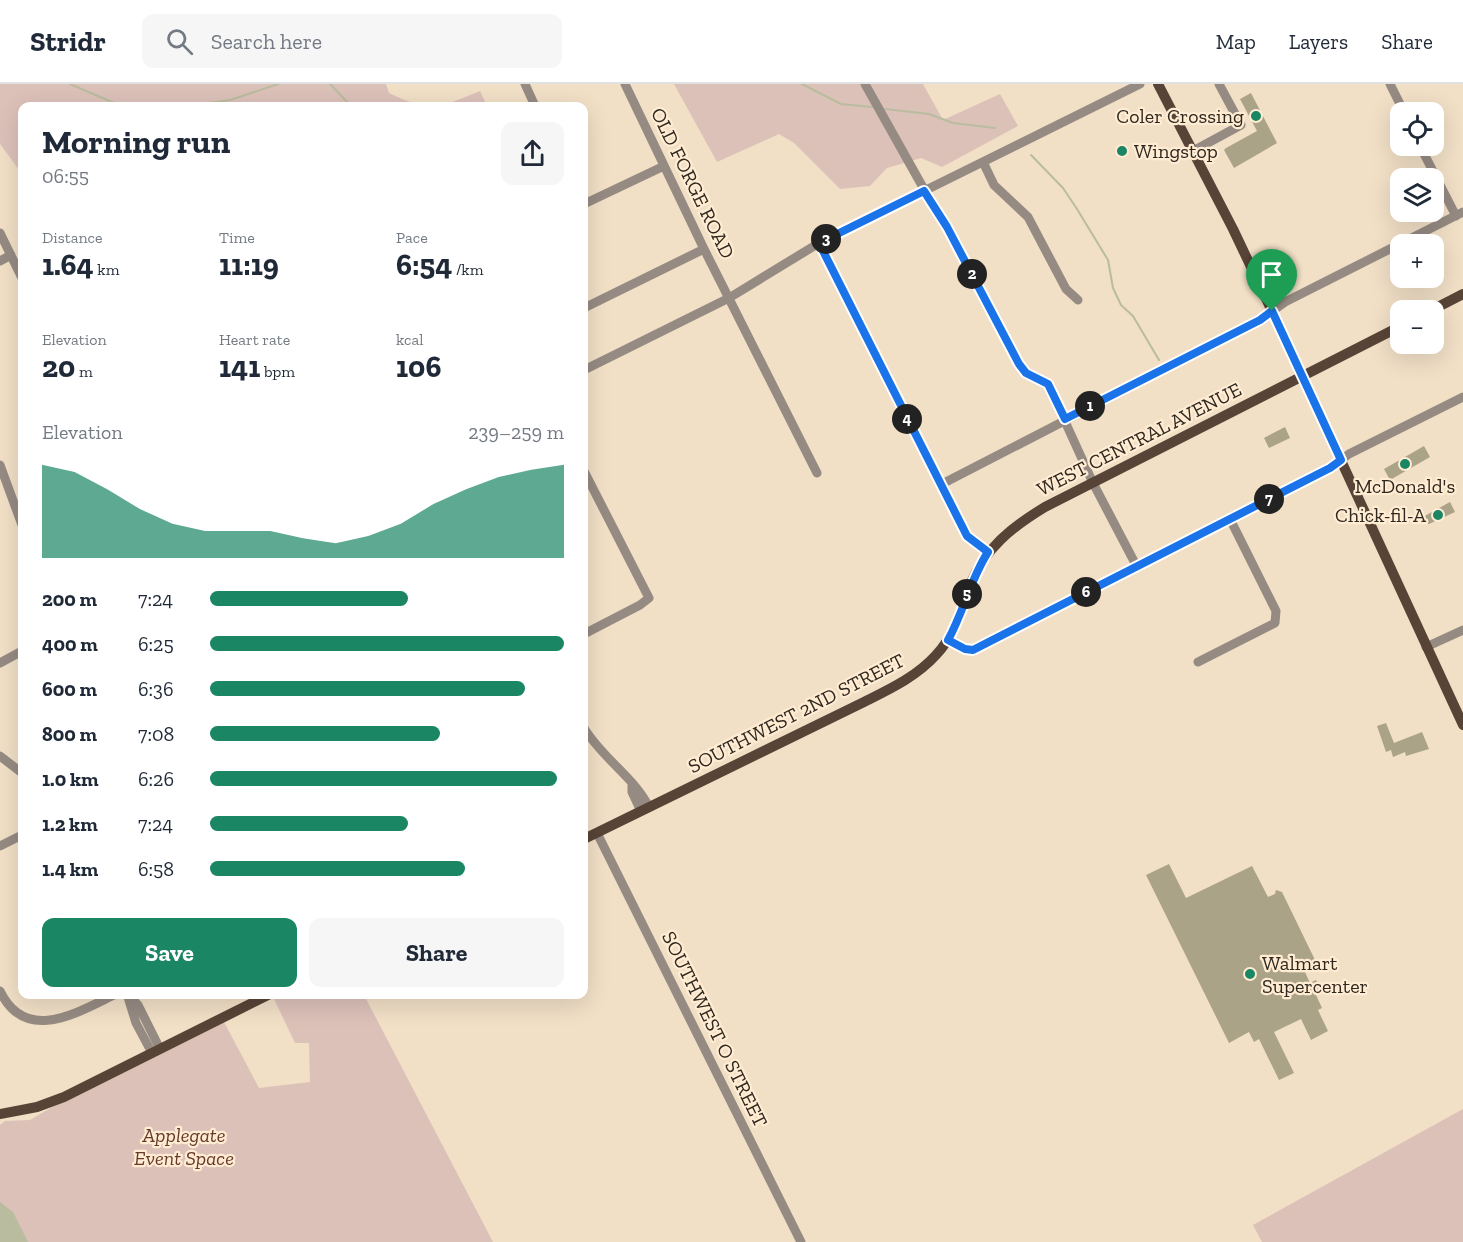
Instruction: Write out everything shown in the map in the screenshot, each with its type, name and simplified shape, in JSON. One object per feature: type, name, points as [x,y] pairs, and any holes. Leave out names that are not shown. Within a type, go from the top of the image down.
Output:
[{"type":"main road","points":[[1158,84],[1272,311],[1463,725]]},
{"type":"main road","points":[[1444,304],[1463,294]]},
{"type":"main road","name":"WEST CENTRAL AVENUE","points":[[948,640],[971,584],[988,552],[1016,524],[1390,331]]},
{"type":"main road","name":"SOUTHWEST 2ND STREET","points":[[588,837],[905,681],[930,661],[948,640]]},
{"type":"main road","points":[[0,1114],[37,1107],[64,1097],[260,999]]},
{"type":"street","points":[[525,84],[533,102]]},
{"type":"street","name":"OLD FORGE ROAD","points":[[625,84],[704,249],[817,473]]},
{"type":"street","points":[[865,84],[924,191],[947,227],[1019,364],[1026,373],[1048,384],[1093,483],[1137,567]]},
{"type":"street","points":[[588,368],[729,298],[819,243],[1140,84]]},
{"type":"street","points":[[1193,150],[1241,126],[1220,84]]},
{"type":"street","points":[[1390,84],[1399,102]]},
{"type":"street","points":[[940,484],[1260,320],[1272,311],[1459,214],[1426,156]]},
{"type":"street","points":[[983,162],[994,185],[1028,217],[1066,289],[1078,300]]},
{"type":"street","points":[[588,202],[664,166]]},
{"type":"street","points":[[0,233],[18,270]]},
{"type":"street","points":[[819,243],[967,536],[988,552]]},
{"type":"street","points":[[588,306],[704,249]]},
{"type":"street","points":[[0,261],[11,255]]},
{"type":"street","points":[[948,640],[965,649],[973,650],[1330,468],[1341,460],[1463,397]]},
{"type":"street","points":[[0,465],[18,514]]},
{"type":"street","points":[[588,479],[649,598],[588,632]]},
{"type":"street","points":[[1198,662],[1275,623],[1276,611],[1230,519]]},
{"type":"street","points":[[1426,648],[1463,630]]},
{"type":"street","points":[[0,663],[18,653]]},
{"type":"street","points":[[588,734],[597,747],[621,768],[632,783],[640,788],[645,809]]},
{"type":"street","points":[[0,756],[18,770]]},
{"type":"street","name":"SOUTHWEST O STREET","points":[[597,832],[801,1242]]},
{"type":"street","points":[[0,846],[18,837]]},
{"type":"street","points":[[0,991],[4,1000],[16,1012],[28,1019],[47,1021],[66,1018],[106,999]]},
{"type":"street","points":[[132,999],[138,1005],[156,1051]]},
{"type":"green space","points":[[0,84],[386,84],[389,93],[410,102],[18,102],[18,169],[0,144]]},
{"type":"green space","points":[[674,84],[923,84],[943,120],[1000,94],[1018,126],[942,167],[921,158],[887,168],[870,186],[840,189],[794,143],[779,134],[717,162]]},
{"type":"green space","points":[[480,91],[485,102],[451,102]]},
{"type":"green space","name":"Applegate Event Space","points":[[274,999],[366,999],[493,1242],[0,1242],[0,1125],[5,1121],[30,1120],[92,1084],[224,1022],[259,1088],[310,1082],[309,1043],[295,1043]]},
{"type":"green space","points":[[1463,1109],[1463,1242],[1262,1242],[1253,1225]]},
{"type":"shaded area","points":[[0,1202],[13,1212],[28,1242],[0,1242]]},
{"type":"building","name":"Coler Crossing","points":[[1251,93],[1277,143],[1234,168],[1224,150],[1257,131],[1240,99]]},
{"type":"building","points":[[1285,427],[1290,438],[1269,448],[1264,438]]},
{"type":"building","name":"McDonald's","points":[[1424,446],[1430,457],[1390,480],[1384,469]]},
{"type":"building","name":"Chick-fil-A","points":[[1450,502],[1455,512],[1429,524],[1424,524],[1421,518]]},
{"type":"building","points":[[1386,723],[1394,743],[1422,732],[1429,749],[1406,756],[1405,752],[1393,757],[1391,750],[1386,752],[1377,726]]},
{"type":"building","name":"Walmart Supercenter","points":[[1169,864],[1186,898],[1252,866],[1268,897],[1275,894],[1276,890],[1282,892],[1315,960],[1314,966],[1303,968],[1310,983],[1316,980],[1322,992],[1316,995],[1322,1008],[1318,1010],[1328,1031],[1311,1040],[1301,1019],[1274,1032],[1294,1073],[1279,1080],[1259,1039],[1254,1042],[1249,1032],[1229,1043],[1146,875]]},
{"type":"waterway","points":[[70,84],[112,102]]},
{"type":"waterway","points":[[216,102],[230,100],[278,84]]},
{"type":"waterway","points":[[330,84],[347,102]]},
{"type":"waterway","points":[[802,84],[841,104],[872,107]]},
{"type":"waterway","points":[[885,109],[929,114],[953,123],[995,128]]},
{"type":"waterway","points":[[1031,155],[1063,188],[1077,209],[1108,260],[1113,288],[1121,305],[1133,316],[1159,360]]},
{"type":"place","name":"Coler Crossing","points":[[1256,116]]},
{"type":"place","name":"Wingstop","points":[[1122,151]]},
{"type":"place","name":"McDonald's","points":[[1405,464]]},
{"type":"place","name":"Chick-fil-A","points":[[1438,515]]},
{"type":"place","name":"Walmart Supercenter","points":[[1250,974]]},
{"type":"route","points":[[924,191],[947,227],[1019,364],[1026,373],[1048,384],[1065,419],[1260,320],[1272,311],[1341,460],[1330,468],[973,650],[965,649],[948,640],[979,566],[988,552],[967,536],[819,243],[924,191]]}]
